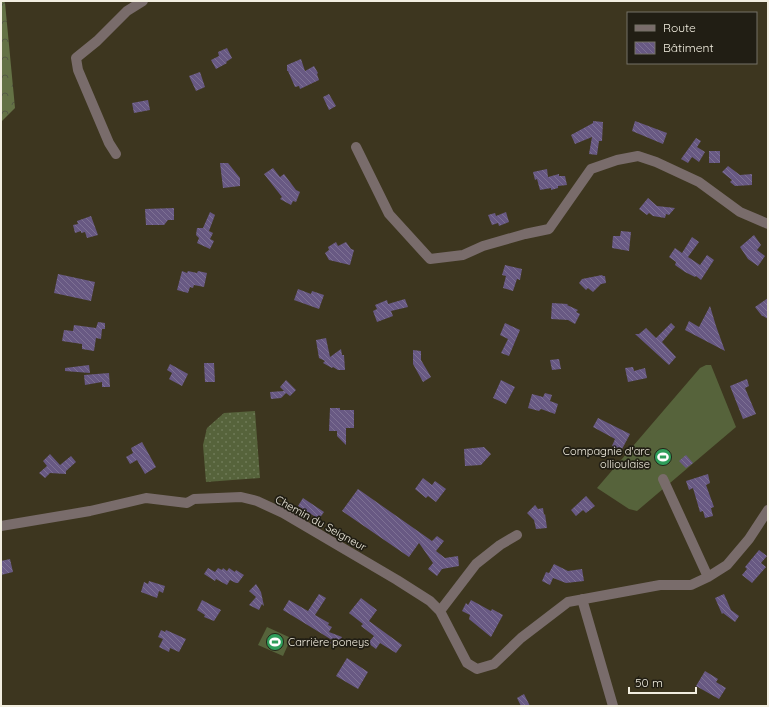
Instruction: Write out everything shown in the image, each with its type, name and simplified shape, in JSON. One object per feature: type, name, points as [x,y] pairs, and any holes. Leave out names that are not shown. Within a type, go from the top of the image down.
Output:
[{"type":"street","points":[[116,154],[80,76],[76,58],[97,41],[127,11],[143,1]]},
{"type":"street","points":[[356,147],[389,214],[430,259],[463,255],[483,246],[549,229],[591,170],[618,160],[638,156],[656,162],[699,182],[740,212],[768,224]]},
{"type":"street","points":[[663,479],[708,577]]},
{"type":"street","name":"Chemin du Seigneur","points":[[1,526],[90,511],[146,498],[187,503],[194,499],[241,497],[257,501],[283,513],[430,601],[440,611],[467,663],[476,669],[494,664],[521,638],[568,602],[660,585],[692,585],[708,577],[727,565],[749,539],[768,510]]},
{"type":"street","points":[[440,611],[476,564],[500,545],[517,535]]},
{"type":"street","points":[[582,599],[613,706]]},
{"type":"green space","points":[[1,1],[4,1],[5,3],[15,108],[1,122]]},
{"type":"green space","name":"Compagnie d'arc ollioulaise","points":[[706,365],[711,365],[736,427],[637,511],[629,509],[597,488],[700,368]]},
{"type":"green space","points":[[255,411],[260,478],[206,482],[203,445],[207,428],[224,413]]},
{"type":"green space","name":"Carrière poneys","points":[[267,627],[291,638],[283,656],[258,645]]},
{"type":"building","points":[[227,48],[232,58],[226,62],[227,63],[216,69],[211,60],[219,56],[218,52]]},
{"type":"building","points":[[301,59],[305,71],[314,66],[318,73],[319,80],[300,89],[299,86],[295,87],[287,71],[287,65]]},
{"type":"building","points":[[200,72],[205,87],[196,91],[189,76]]},
{"type":"building","points":[[329,94],[336,106],[329,110],[323,97]]},
{"type":"building","points":[[148,100],[150,110],[134,113],[132,103]]},
{"type":"building","points":[[593,121],[603,122],[602,141],[599,141],[597,155],[589,154],[592,137],[575,144],[571,135],[593,123]]},
{"type":"building","points":[[635,121],[667,133],[663,144],[632,131]]},
{"type":"building","points":[[696,138],[701,141],[697,147],[705,152],[699,162],[692,157],[688,163],[681,159]]},
{"type":"building","points":[[709,151],[720,151],[720,163],[709,163]]},
{"type":"building","points":[[220,163],[228,163],[240,178],[240,186],[223,188]]},
{"type":"building","points":[[728,166],[740,175],[752,174],[752,185],[735,186],[730,182],[732,180],[722,172]]},
{"type":"building","points":[[273,168],[280,177],[284,174],[296,190],[300,192],[296,202],[293,201],[291,205],[280,199],[282,197],[264,174]]},
{"type":"building","points":[[547,169],[548,177],[559,174],[559,176],[565,176],[567,185],[558,186],[558,188],[551,190],[551,188],[540,190],[533,172]]},
{"type":"building","points":[[648,198],[657,206],[675,208],[669,215],[666,214],[665,218],[653,216],[649,213],[647,215],[639,209]]},
{"type":"building","points":[[174,208],[174,220],[168,220],[164,225],[146,225],[145,209]]},
{"type":"building","points":[[210,212],[215,215],[209,231],[213,233],[210,239],[214,241],[210,249],[197,243],[199,238],[196,235],[197,228],[203,228]]},
{"type":"building","points":[[506,212],[509,222],[499,226],[498,223],[492,225],[488,215],[495,213],[496,216]]},
{"type":"building","points":[[91,216],[98,235],[87,238],[85,232],[81,233],[81,231],[75,233],[73,225],[78,224],[77,221]]},
{"type":"building","points":[[621,231],[631,232],[629,251],[612,248],[613,236],[620,236]]},
{"type":"building","points":[[754,235],[761,245],[757,250],[765,256],[758,266],[748,259],[740,247]]},
{"type":"building","points":[[692,237],[699,242],[688,257],[700,265],[707,255],[714,260],[701,280],[675,265],[676,262],[669,257],[675,248],[682,253]]},
{"type":"building","points":[[336,242],[338,246],[346,242],[351,249],[354,250],[350,265],[329,260],[325,253],[329,250],[328,247]]},
{"type":"building","points":[[505,265],[522,269],[520,280],[517,279],[513,291],[503,288],[506,276],[502,275]]},
{"type":"building","points":[[182,271],[187,273],[188,271],[197,273],[198,271],[207,273],[204,287],[194,285],[193,288],[190,287],[188,293],[177,290]]},
{"type":"building","points":[[58,274],[95,282],[91,301],[54,293]]},
{"type":"building","points":[[602,275],[605,276],[606,283],[601,284],[593,292],[588,288],[586,290],[579,283],[582,279]]},
{"type":"building","points":[[298,289],[311,294],[312,291],[324,295],[319,309],[294,300]]},
{"type":"building","points":[[768,298],[768,319],[762,316],[755,307]]},
{"type":"building","points":[[405,299],[408,307],[391,311],[393,316],[377,322],[373,311],[377,309],[375,305],[387,300],[388,304]]},
{"type":"building","points":[[552,303],[568,304],[567,305],[578,310],[576,312],[580,314],[575,324],[568,320],[551,319]]},
{"type":"building","points":[[710,306],[725,351],[685,330],[689,321],[699,327]]},
{"type":"building","points":[[98,322],[105,323],[105,329],[102,329],[101,339],[96,338],[94,351],[82,349],[82,344],[62,341],[64,330],[73,331],[74,325],[96,328]]},
{"type":"building","points":[[505,323],[520,330],[509,356],[501,353],[508,339],[500,335]]},
{"type":"building","points":[[671,323],[675,327],[662,342],[676,357],[669,365],[635,334],[639,334],[646,328],[656,338]]},
{"type":"building","points":[[326,338],[330,357],[341,349],[342,355],[344,355],[345,370],[332,368],[323,363],[325,361],[319,358],[316,340]]},
{"type":"building","points":[[413,350],[421,351],[421,360],[431,377],[423,382],[413,364]]},
{"type":"building","points":[[559,359],[561,369],[552,370],[550,360]]},
{"type":"building","points":[[204,363],[214,363],[215,382],[205,382]]},
{"type":"building","points":[[170,364],[188,374],[182,386],[169,379],[172,373],[167,370]]},
{"type":"building","points":[[89,365],[90,373],[65,371],[65,368]]},
{"type":"building","points":[[633,367],[634,371],[645,368],[647,378],[628,382],[625,368]]},
{"type":"building","points":[[109,373],[110,387],[102,387],[102,382],[85,385],[84,375]]},
{"type":"building","points":[[747,379],[749,386],[745,388],[756,414],[743,419],[730,386]]},
{"type":"building","points":[[286,380],[296,390],[290,396],[286,393],[281,398],[271,399],[270,392],[284,391],[280,387]]},
{"type":"building","points":[[501,380],[515,387],[506,404],[493,398]]},
{"type":"building","points":[[545,393],[552,395],[550,401],[558,404],[555,414],[541,409],[539,411],[528,408],[532,394],[543,397]]},
{"type":"building","points":[[330,408],[354,410],[354,428],[346,428],[346,445],[337,436],[337,431],[329,431]]},
{"type":"building","points":[[598,418],[630,434],[621,451],[612,446],[615,439],[593,427]]},
{"type":"building","points":[[142,442],[156,467],[145,474],[137,460],[130,464],[126,457],[133,453],[131,448]]},
{"type":"building","points":[[484,447],[491,454],[481,465],[465,466],[464,449]]},
{"type":"building","points":[[50,454],[60,465],[71,456],[76,462],[66,471],[66,474],[50,473],[45,478],[39,473],[47,466],[43,461]]},
{"type":"building","points":[[686,455],[693,463],[686,468],[679,461]]},
{"type":"building","points":[[708,474],[710,483],[706,485],[714,507],[711,508],[713,516],[705,518],[703,511],[700,512],[693,488],[689,490],[686,481]]},
{"type":"building","points":[[423,478],[432,485],[435,481],[446,489],[436,502],[428,496],[426,498],[415,489]]},
{"type":"building","points":[[358,489],[432,541],[437,536],[444,541],[436,551],[445,558],[458,556],[459,566],[442,569],[437,576],[428,569],[433,563],[419,543],[409,557],[342,511]]},
{"type":"building","points":[[586,496],[595,506],[586,513],[583,510],[576,516],[571,510]]},
{"type":"building","points":[[303,498],[324,512],[319,519],[298,506]]},
{"type":"building","points":[[535,505],[538,509],[543,508],[547,528],[536,529],[534,520],[527,513]]},
{"type":"building","points":[[759,550],[767,556],[761,563],[766,567],[752,583],[742,575],[747,569],[745,567]]},
{"type":"building","points":[[10,559],[13,572],[1,575],[1,561]]},
{"type":"building","points":[[554,564],[568,571],[582,569],[584,581],[566,583],[553,578],[550,585],[542,581],[546,572],[549,573]]},
{"type":"building","points":[[208,568],[215,572],[218,568],[222,570],[223,568],[227,571],[229,568],[244,575],[238,583],[230,580],[227,585],[216,579],[215,581],[204,574]]},
{"type":"building","points":[[149,581],[165,586],[163,593],[159,591],[157,598],[141,592],[144,582],[148,584]]},
{"type":"building","points":[[256,584],[261,592],[264,606],[262,604],[259,610],[249,605],[256,597],[249,591]]},
{"type":"building","points":[[319,594],[326,598],[315,615],[329,623],[328,625],[332,627],[329,632],[342,637],[337,647],[330,643],[332,640],[283,610],[289,600],[308,611]]},
{"type":"building","points":[[724,594],[731,610],[739,616],[735,622],[723,613],[722,614],[715,598]]},
{"type":"building","points":[[361,598],[377,610],[369,621],[402,645],[396,653],[380,643],[376,649],[368,643],[374,636],[361,626],[363,624],[349,613]]},
{"type":"building","points":[[202,600],[221,610],[214,621],[204,617],[205,615],[197,610]]},
{"type":"building","points":[[471,600],[491,611],[492,609],[503,615],[491,637],[469,619],[470,615],[462,611],[466,603],[468,605]]},
{"type":"building","points":[[161,630],[165,632],[166,630],[186,639],[179,652],[170,648],[169,652],[159,647],[163,639],[158,637]]},
{"type":"building","points":[[347,658],[368,672],[358,689],[336,676]]},
{"type":"building","points":[[705,671],[718,679],[716,682],[726,688],[719,699],[696,686]]},
{"type":"building","points":[[524,694],[530,706],[521,706],[517,698]]},
{"type":"place","name":"Compagnie d'arc ollioulaise","points":[[663,457]]},
{"type":"place","name":"Carrière poneys","points":[[275,642]]}]
